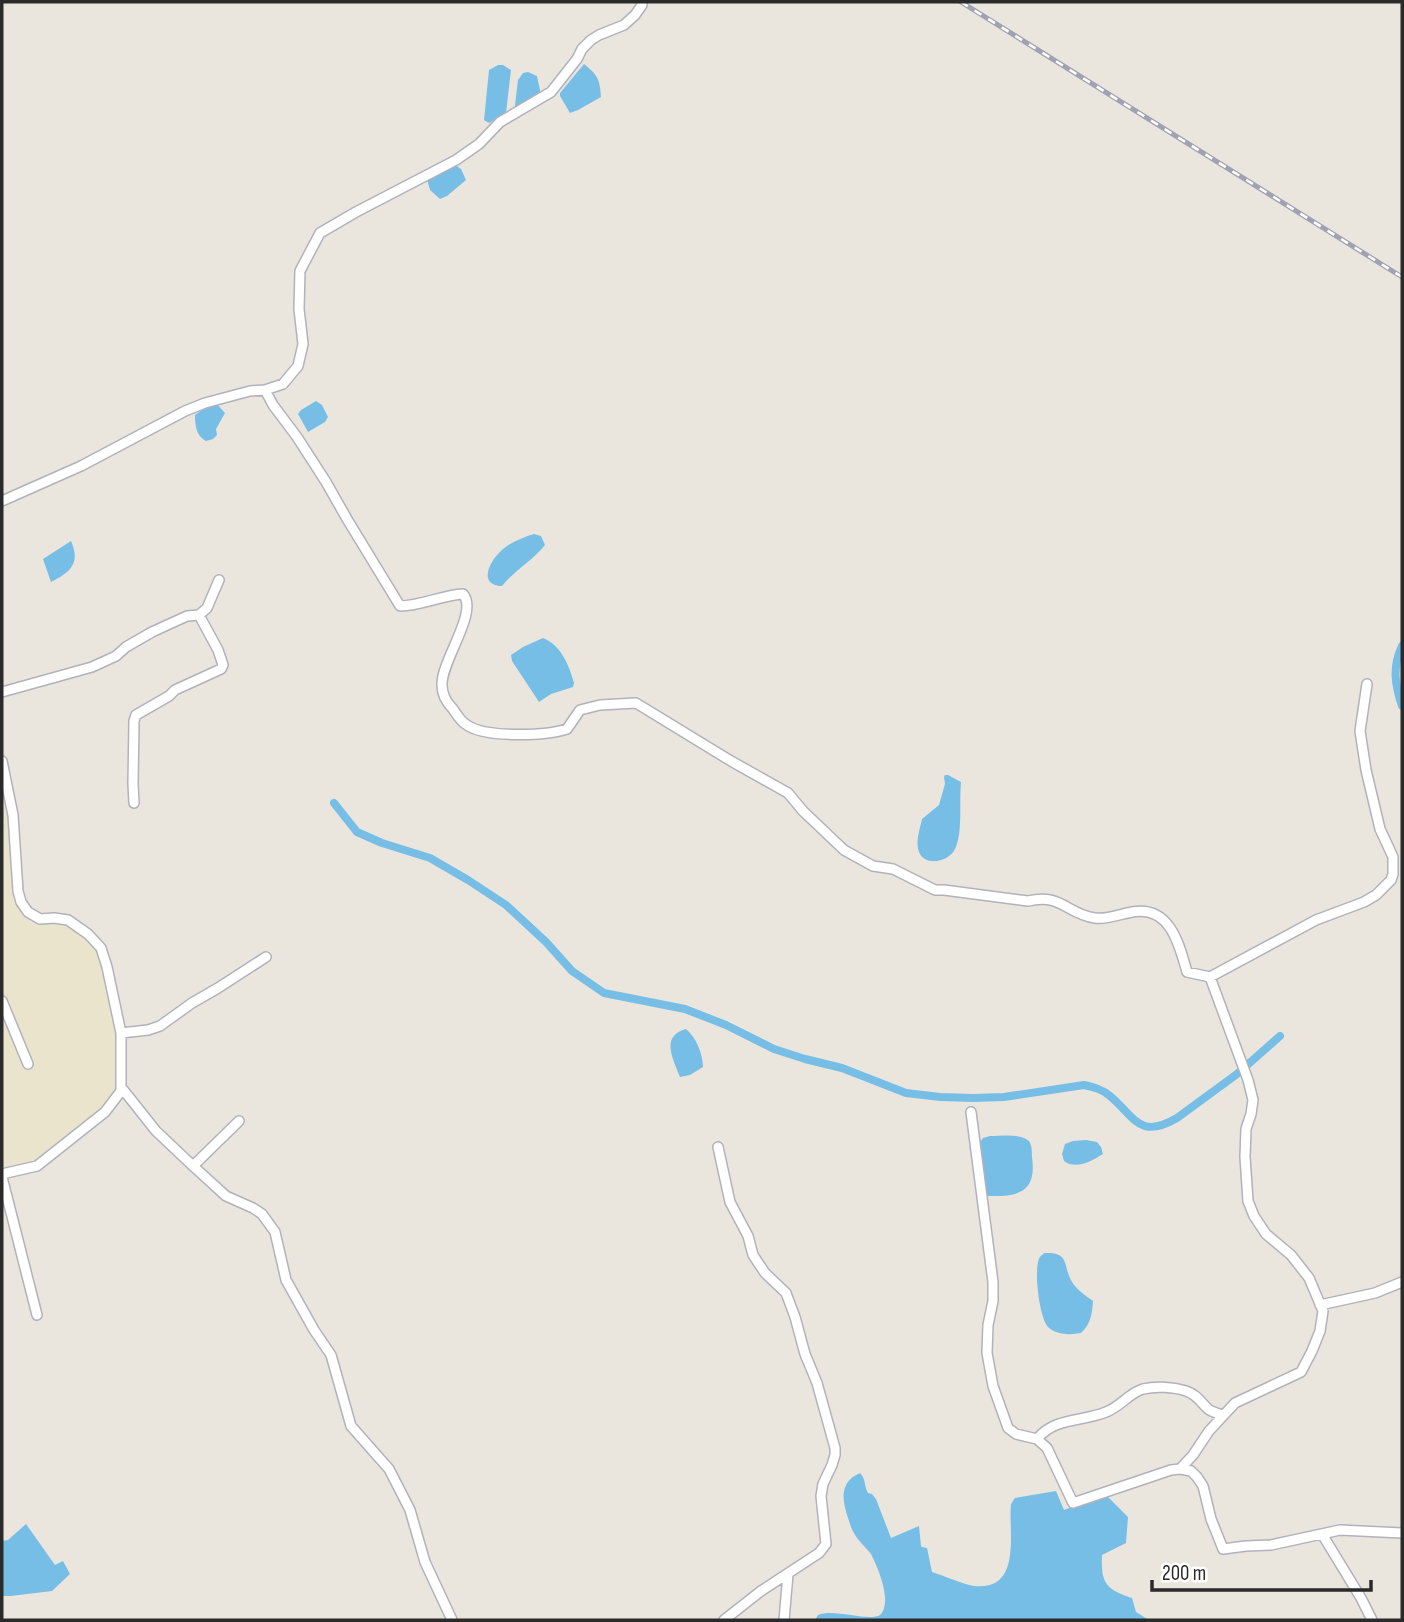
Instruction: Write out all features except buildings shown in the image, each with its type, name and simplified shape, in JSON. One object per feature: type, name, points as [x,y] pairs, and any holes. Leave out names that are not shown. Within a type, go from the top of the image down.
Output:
[{"type":"street","points":[[2,501],[81,466],[185,411],[205,403],[283,384],[298,366],[303,344],[299,309],[300,271],[320,233],[456,160],[479,144],[500,122],[551,92],[591,40],[624,25],[635,15],[642,2]]},
{"type":"street","points":[[265,390],[326,482],[400,606],[455,594],[465,596],[468,604],[466,616],[444,671],[442,686],[447,701],[465,725],[492,734],[555,733],[567,729],[580,710],[600,705],[636,703],[788,793],[844,850],[873,866],[893,869],[935,890],[1028,901],[1040,898],[1055,900],[1082,915],[1098,919],[1148,911],[1162,917],[1175,936],[1187,972],[1210,977],[1316,920],[1364,902],[1376,895],[1391,880],[1393,857],[1380,829],[1360,731],[1367,684]]},
{"type":"street","points":[[2,692],[92,667],[116,656],[152,632],[187,616],[199,615],[207,608],[219,580]]},
{"type":"street","points":[[134,803],[136,715],[175,690],[222,668],[218,649],[199,615]]},
{"type":"street","points":[[2,761],[13,815],[20,902],[28,912],[40,919],[68,920],[88,934],[101,948],[121,1033],[121,1091],[105,1112],[37,1166],[2,1176],[4,1195],[37,1315]]},
{"type":"street","points":[[121,1033],[160,1026],[266,957]]},
{"type":"street","points":[[1180,1469],[1209,1430],[1235,1403],[1301,1372],[1320,1331],[1323,1311],[1309,1278],[1291,1255],[1266,1234],[1248,1201],[1246,1129],[1253,1107],[1248,1080],[1210,977]]},
{"type":"street","points":[[2,1001],[28,1064]]},
{"type":"street","points":[[121,1087],[156,1131],[193,1166],[226,1196],[262,1214],[275,1232],[286,1280],[331,1355],[351,1426],[389,1469],[410,1510],[425,1562],[452,1620]]},
{"type":"street","points":[[971,1112],[993,1282],[987,1353],[991,1375],[1008,1428],[1016,1434],[1037,1439],[1046,1448],[1073,1503],[1163,1472],[1180,1469],[1191,1471],[1203,1486],[1223,1549],[1271,1545],[1340,1530],[1402,1532]]},
{"type":"street","points":[[193,1166],[239,1121]]},
{"type":"street","points":[[718,1147],[730,1202],[748,1236],[753,1255],[765,1273],[786,1293],[817,1383],[835,1448],[821,1496],[826,1544],[820,1553],[761,1591],[724,1620]]},
{"type":"street","points":[[1321,1305],[1375,1293],[1402,1282]]},
{"type":"street","points":[[1037,1439],[1052,1427],[1067,1421],[1106,1413],[1144,1389],[1186,1391],[1199,1398],[1209,1410],[1222,1415]]},
{"type":"street","points":[[1321,1534],[1372,1620]]},
{"type":"street","points":[[784,1620],[788,1574]]},
{"type":"shaded area","points":[[2,776],[10,816],[15,887],[27,912],[67,921],[100,949],[120,1030],[120,1090],[104,1111],[36,1164],[2,1173]]},
{"type":"water","points":[[584,64],[597,78],[601,97],[570,113],[560,93]]},
{"type":"water","points":[[498,65],[511,70],[506,113],[489,123],[484,120],[489,70]]},
{"type":"water","points":[[523,73],[537,76],[541,95],[516,109],[518,80]]},
{"type":"water","points":[[454,164],[461,169],[466,180],[440,199],[430,190],[427,179]]},
{"type":"water","points":[[316,401],[322,405],[328,417],[325,422],[308,432],[298,414]]},
{"type":"water","points":[[216,403],[225,413],[216,429],[217,435],[206,441],[198,433],[195,415]]},
{"type":"water","points":[[534,534],[541,536],[545,545],[502,586],[494,585],[490,581],[488,571],[498,553],[506,546]]},
{"type":"water","points":[[71,541],[75,556],[72,566],[64,575],[51,582],[43,559]]},
{"type":"water","points":[[543,638],[555,645],[567,663],[574,683],[573,687],[551,694],[539,702],[512,661],[511,655]]},
{"type":"water","points":[[945,775],[961,782],[959,834],[955,849],[948,857],[931,861],[922,857],[919,852],[918,836],[922,819],[939,805]]},
{"type":"water","points":[[686,1029],[698,1046],[703,1067],[690,1075],[680,1077],[672,1056],[671,1043],[678,1032]]},
{"type":"water","points":[[990,1136],[1016,1136],[1029,1141],[1033,1169],[1032,1178],[1024,1190],[999,1196],[988,1196],[984,1193],[980,1142]]},
{"type":"water","points":[[1086,1140],[1097,1142],[1103,1154],[1079,1165],[1064,1161],[1062,1154],[1065,1144]]},
{"type":"water","points":[[1044,1253],[1062,1257],[1074,1285],[1093,1301],[1087,1326],[1081,1333],[1060,1333],[1045,1323],[1037,1281],[1038,1262]]},
{"type":"water","points":[[860,1473],[868,1493],[876,1499],[891,1538],[919,1526],[921,1546],[927,1548],[932,1572],[974,1586],[990,1585],[1000,1579],[1006,1569],[1010,1557],[1011,1504],[1015,1498],[1056,1491],[1064,1510],[1105,1494],[1128,1517],[1126,1543],[1102,1555],[1104,1579],[1110,1588],[1132,1598],[1136,1612],[1149,1620],[815,1620],[818,1615],[825,1613],[875,1617],[884,1609],[885,1594],[880,1576],[871,1554],[852,1530],[844,1505],[845,1486]]},
{"type":"water","points":[[26,1524],[55,1565],[63,1561],[70,1574],[52,1591],[2,1596],[2,1541],[8,1540]]},
{"type":"waterway","points":[[1402,646],[1396,676],[1402,706]]},
{"type":"waterway","points":[[334,803],[357,832],[430,858],[506,905],[546,942],[572,971],[604,993],[685,1009],[726,1025],[774,1049],[842,1068],[906,1093],[940,1097],[1004,1097],[1084,1085],[1107,1094],[1139,1123],[1154,1127],[1177,1118],[1237,1074],[1280,1036]]},
{"type":"railway","points":[[961,2],[1402,277]]}]
